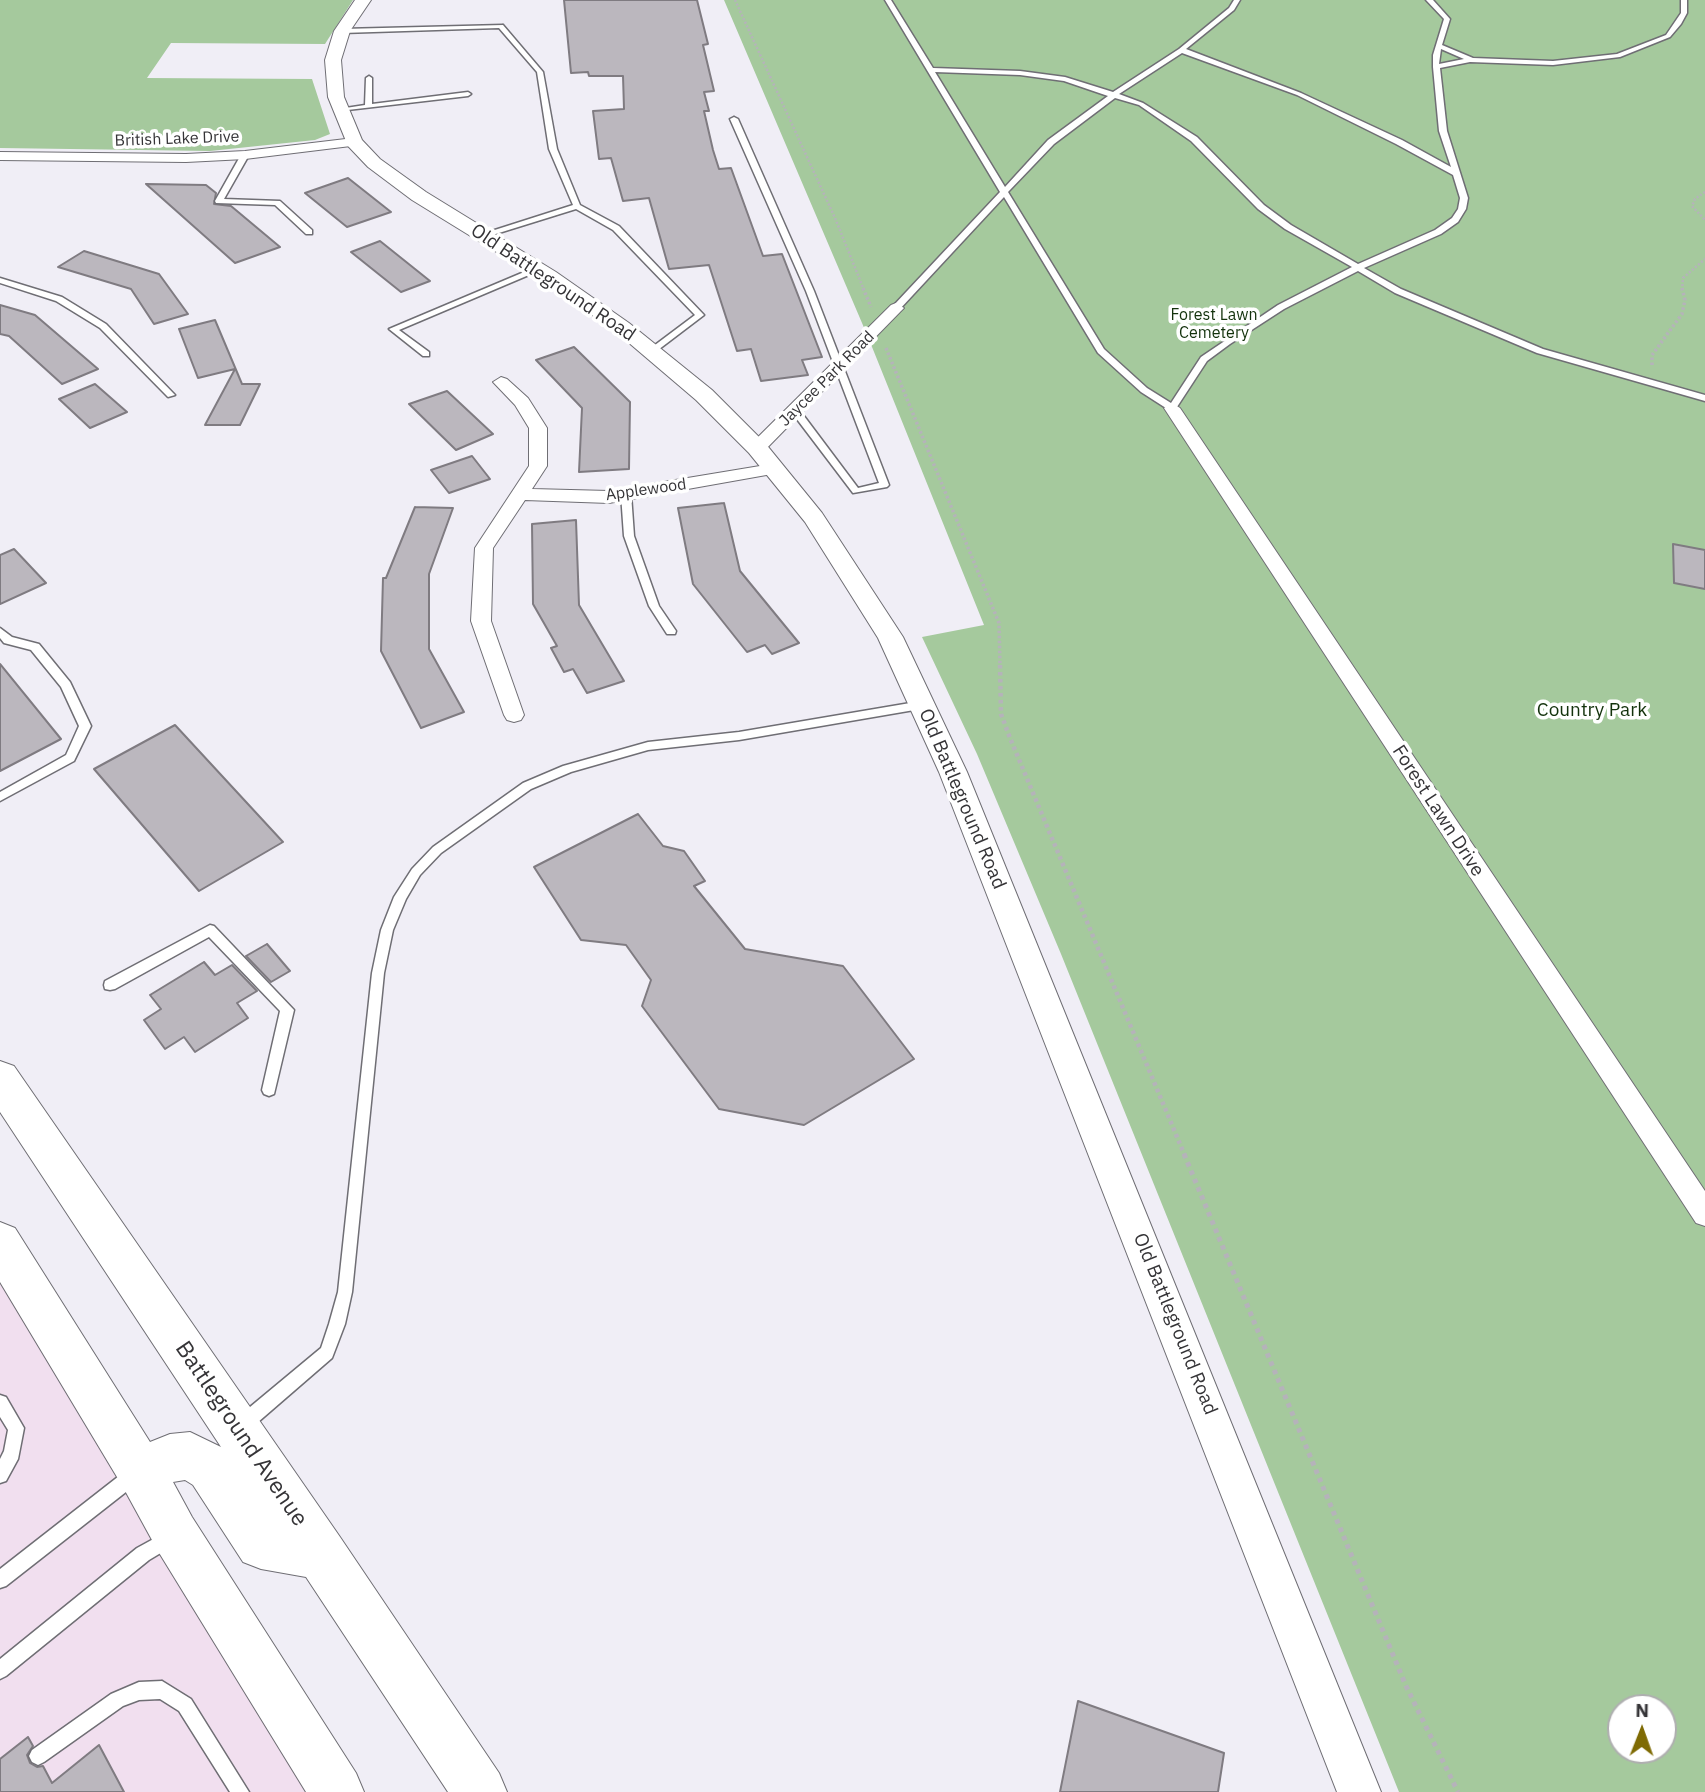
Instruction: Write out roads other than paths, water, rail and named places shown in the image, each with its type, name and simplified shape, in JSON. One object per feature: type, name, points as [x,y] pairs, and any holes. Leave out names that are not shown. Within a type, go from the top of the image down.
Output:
[{"type":"main road","name":"Battleground Avenue","points":[[0,1078],[238,1428],[480,1792]]},
{"type":"main road","points":[[0,1242],[140,1470],[175,1534],[337,1792]]},
{"type":"main road","points":[[140,1470],[170,1458],[190,1456],[210,1468],[261,1544],[323,1556]]},
{"type":"street","name":"Old Battleground Road","points":[[363,0],[342,31],[334,60],[336,97],[355,108],[354,142],[374,163],[419,196],[539,269],[622,327],[704,395],[765,459],[814,518],[890,636],[953,772],[1359,1792]]},
{"type":"street","name":"British Lake Drive","points":[[0,156],[136,159],[246,155],[354,142]]},
{"type":"street","name":"Jaycee Park Road","points":[[765,459],[795,411],[896,308]]},
{"type":"street","points":[[501,382],[522,401],[538,428],[538,466],[484,548],[481,621],[514,715]]},
{"type":"street","name":"Forest Lawn Drive","points":[[1172,408],[1705,1214]]},
{"type":"street","name":"Applewood","points":[[518,494],[609,497],[765,459]]},
{"type":"lane","points":[[888,0],[1101,351],[1144,390],[1172,408],[1204,359],[1227,342],[1281,307],[1357,268],[1438,232],[1455,220],[1462,209],[1464,198],[1443,131],[1436,67],[1438,46],[1447,19],[1429,0]]},
{"type":"lane","points":[[896,308],[1051,142],[1115,94],[1181,50],[1232,9],[1237,0]]},
{"type":"lane","points":[[1436,67],[1470,60],[1553,63],[1618,56],[1668,36],[1684,13],[1684,0]]},
{"type":"lane","points":[[342,31],[501,26],[540,72],[553,149],[577,206],[616,229],[700,315],[651,351]]},
{"type":"lane","points":[[1438,46],[1470,60]]},
{"type":"lane","points":[[1181,50],[1299,94],[1399,142],[1457,174]]},
{"type":"lane","points":[[931,69],[1020,73],[1065,79],[1141,104],[1194,139],[1261,207],[1288,227],[1408,296],[1540,351],[1705,398]]},
{"type":"lane","points":[[355,108],[369,78]]},
{"type":"lane","points":[[355,108],[468,94]]},
{"type":"lane","points":[[734,119],[785,230],[841,366],[884,485],[856,491],[795,411]]},
{"type":"lane","points":[[246,155],[219,201],[276,203],[309,232]]},
{"type":"lane","points":[[483,235],[577,206]]},
{"type":"lane","points":[[426,354],[393,329],[539,269]]},
{"type":"lane","points":[[0,280],[60,299],[103,326],[171,395]]},
{"type":"lane","points":[[626,494],[629,536],[654,606],[671,631]]},
{"type":"lane","points":[[0,632],[8,640],[36,647],[66,684],[85,726],[70,758],[0,797]]},
{"type":"lane","points":[[238,1428],[327,1353],[337,1324],[345,1292],[378,973],[387,930],[400,897],[416,872],[437,850],[527,786],[567,769],[648,746],[739,736],[922,705]]},
{"type":"lane","points":[[110,985],[210,930],[287,1010],[269,1090]]},
{"type":"lane","points":[[0,1403],[16,1428],[12,1453],[0,1475]]},
{"type":"lane","points":[[0,1580],[140,1470]]},
{"type":"lane","points":[[0,1670],[143,1554],[175,1534]]},
{"type":"lane","points":[[37,1756],[117,1700],[139,1691],[162,1690],[185,1705],[240,1792]]},
{"type":"park label","name":"Forest Lawn Cemetery","points":[[1214,324]]},
{"type":"park label","name":"Country Park","points":[[1592,711]]}]
